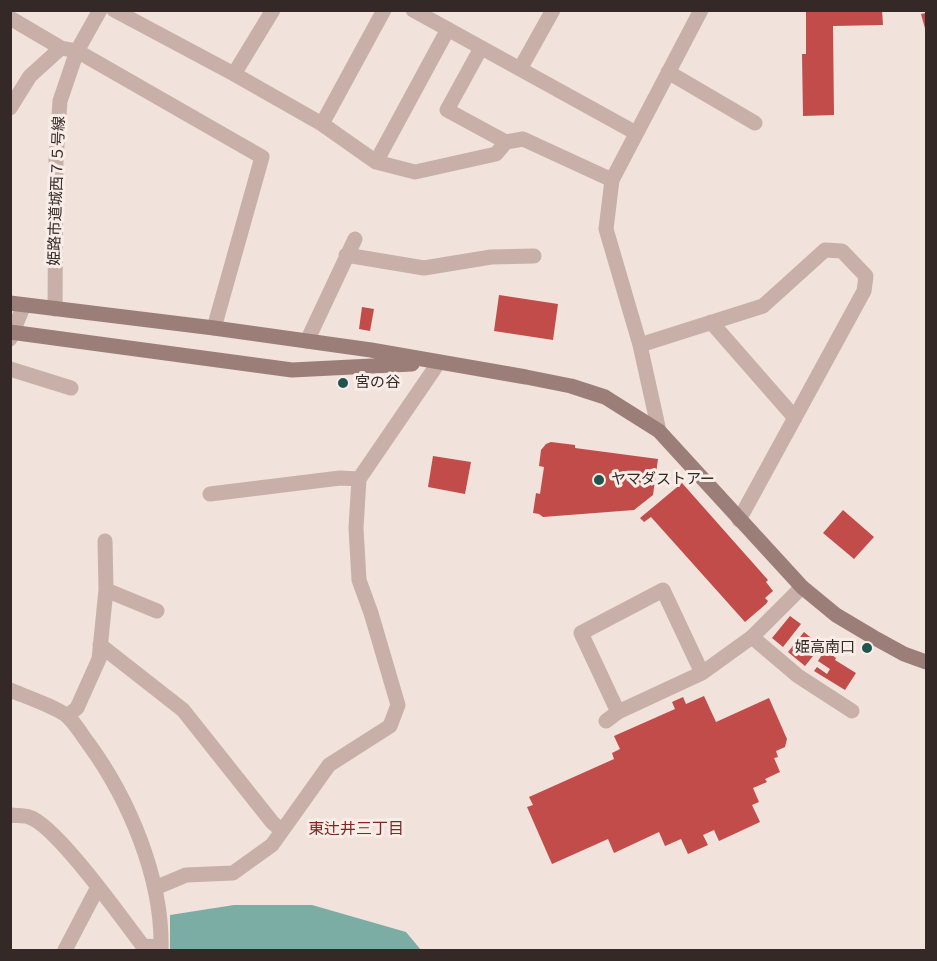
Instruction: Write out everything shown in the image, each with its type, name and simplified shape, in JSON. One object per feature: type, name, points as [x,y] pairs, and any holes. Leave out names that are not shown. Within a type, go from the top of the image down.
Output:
[{"type":"street","name":"姫路市道城西７５号線","points":[[55,309],[56,159],[60,101],[77,51],[100,10]]},
{"type":"street","points":[[114,10],[322,124],[376,162],[415,172],[496,154],[506,142]]},
{"type":"street","points":[[234,74],[273,10]]},
{"type":"street","points":[[322,124],[384,10]]},
{"type":"street","points":[[413,10],[435,16],[448,29],[636,133]]},
{"type":"street","points":[[520,69],[553,10]]},
{"type":"street","points":[[659,431],[640,345],[606,229],[612,180],[701,10]]},
{"type":"street","points":[[10,18],[61,48],[77,51],[262,157],[214,327]]},
{"type":"street","points":[[376,162],[448,29]]},
{"type":"street","points":[[10,108],[30,76],[61,48]]},
{"type":"street","points":[[481,48],[447,110],[506,142],[523,139],[612,180]]},
{"type":"street","points":[[668,72],[755,123]]},
{"type":"street","points":[[307,341],[355,239]]},
{"type":"street","points":[[640,345],[763,306],[825,250],[842,251],[866,276],[864,291],[739,520]]},
{"type":"street","points":[[346,255],[424,268],[491,257],[534,256]]},
{"type":"street","points":[[439,363],[292,370],[11,335],[17,304],[214,327],[307,341],[439,363],[571,386],[604,397],[659,431],[802,587],[836,615],[904,654],[927,662]]},
{"type":"street","points":[[711,322],[795,418]]},
{"type":"street","points":[[155,888],[186,875],[233,873],[272,845],[328,765],[390,726],[398,705],[359,580],[356,528],[359,479],[439,363]]},
{"type":"street","points":[[10,369],[71,388]]},
{"type":"street","points":[[210,494],[340,478],[359,479]]},
{"type":"street","points":[[68,716],[77,708],[99,658],[106,590],[105,541]]},
{"type":"street","points":[[702,673],[663,590],[581,633],[612,716],[702,673],[752,637],[802,587]]},
{"type":"street","points":[[106,590],[158,611]]},
{"type":"street","points":[[752,637],[798,676],[852,711]]},
{"type":"street","points":[[100,645],[183,710],[272,822],[282,831]]},
{"type":"street","points":[[10,690],[68,716],[107,769],[132,819],[155,888],[159,908],[161,949],[143,946],[98,887],[48,828],[29,817],[10,816]]},
{"type":"street","points":[[65,951],[98,887]]},
{"type":"water","points":[[234,905],[312,905],[406,932],[421,950],[170,950],[170,915]]},
{"type":"building","points":[[806,10],[882,10],[883,25],[833,26],[834,115],[803,116],[802,54],[806,54]]},
{"type":"building","points":[[926,13],[926,32],[921,14]]},
{"type":"building","points":[[499,295],[558,304],[553,340],[494,331]]},
{"type":"building","points":[[362,307],[374,309],[370,331],[359,329]]},
{"type":"building","name":"ヤマダストアー","points":[[551,442],[575,445],[575,448],[658,459],[653,495],[634,510],[543,517],[533,513],[536,493],[540,494],[544,467],[539,466],[541,450]]},
{"type":"building","points":[[433,456],[471,462],[465,494],[428,487]]},
{"type":"building","points":[[682,483],[768,580],[766,582],[773,591],[765,598],[768,601],[766,604],[745,622],[651,517],[644,522],[640,518]]},
{"type":"building","points":[[843,510],[874,537],[854,559],[823,533]]},
{"type":"building","points":[[790,616],[801,624],[783,647],[772,638]]},
{"type":"building","points":[[804,632],[821,646],[805,666],[788,652]]},
{"type":"building","points":[[825,650],[836,658],[835,660],[856,673],[845,690],[814,671],[817,667],[827,674],[830,669],[818,661]]},
{"type":"building","points":[[704,696],[716,722],[769,698],[787,739],[785,747],[776,751],[778,757],[774,758],[780,772],[765,779],[767,782],[753,788],[759,802],[752,805],[760,822],[719,841],[714,830],[703,835],[708,845],[688,854],[681,839],[665,846],[659,832],[614,853],[608,839],[552,864],[527,807],[533,805],[529,797],[614,759],[612,753],[620,749],[614,736],[675,709],[672,702],[683,697],[686,704]]},
{"type":"place","name":"宮の谷","points":[[343,383]]},
{"type":"place","name":"ヤマダストアー","points":[[599,480]]},
{"type":"place","name":"姫高南口","points":[[867,648]]},
{"type":"district","name":"東辻井三丁目","points":[[356,829]]}]
